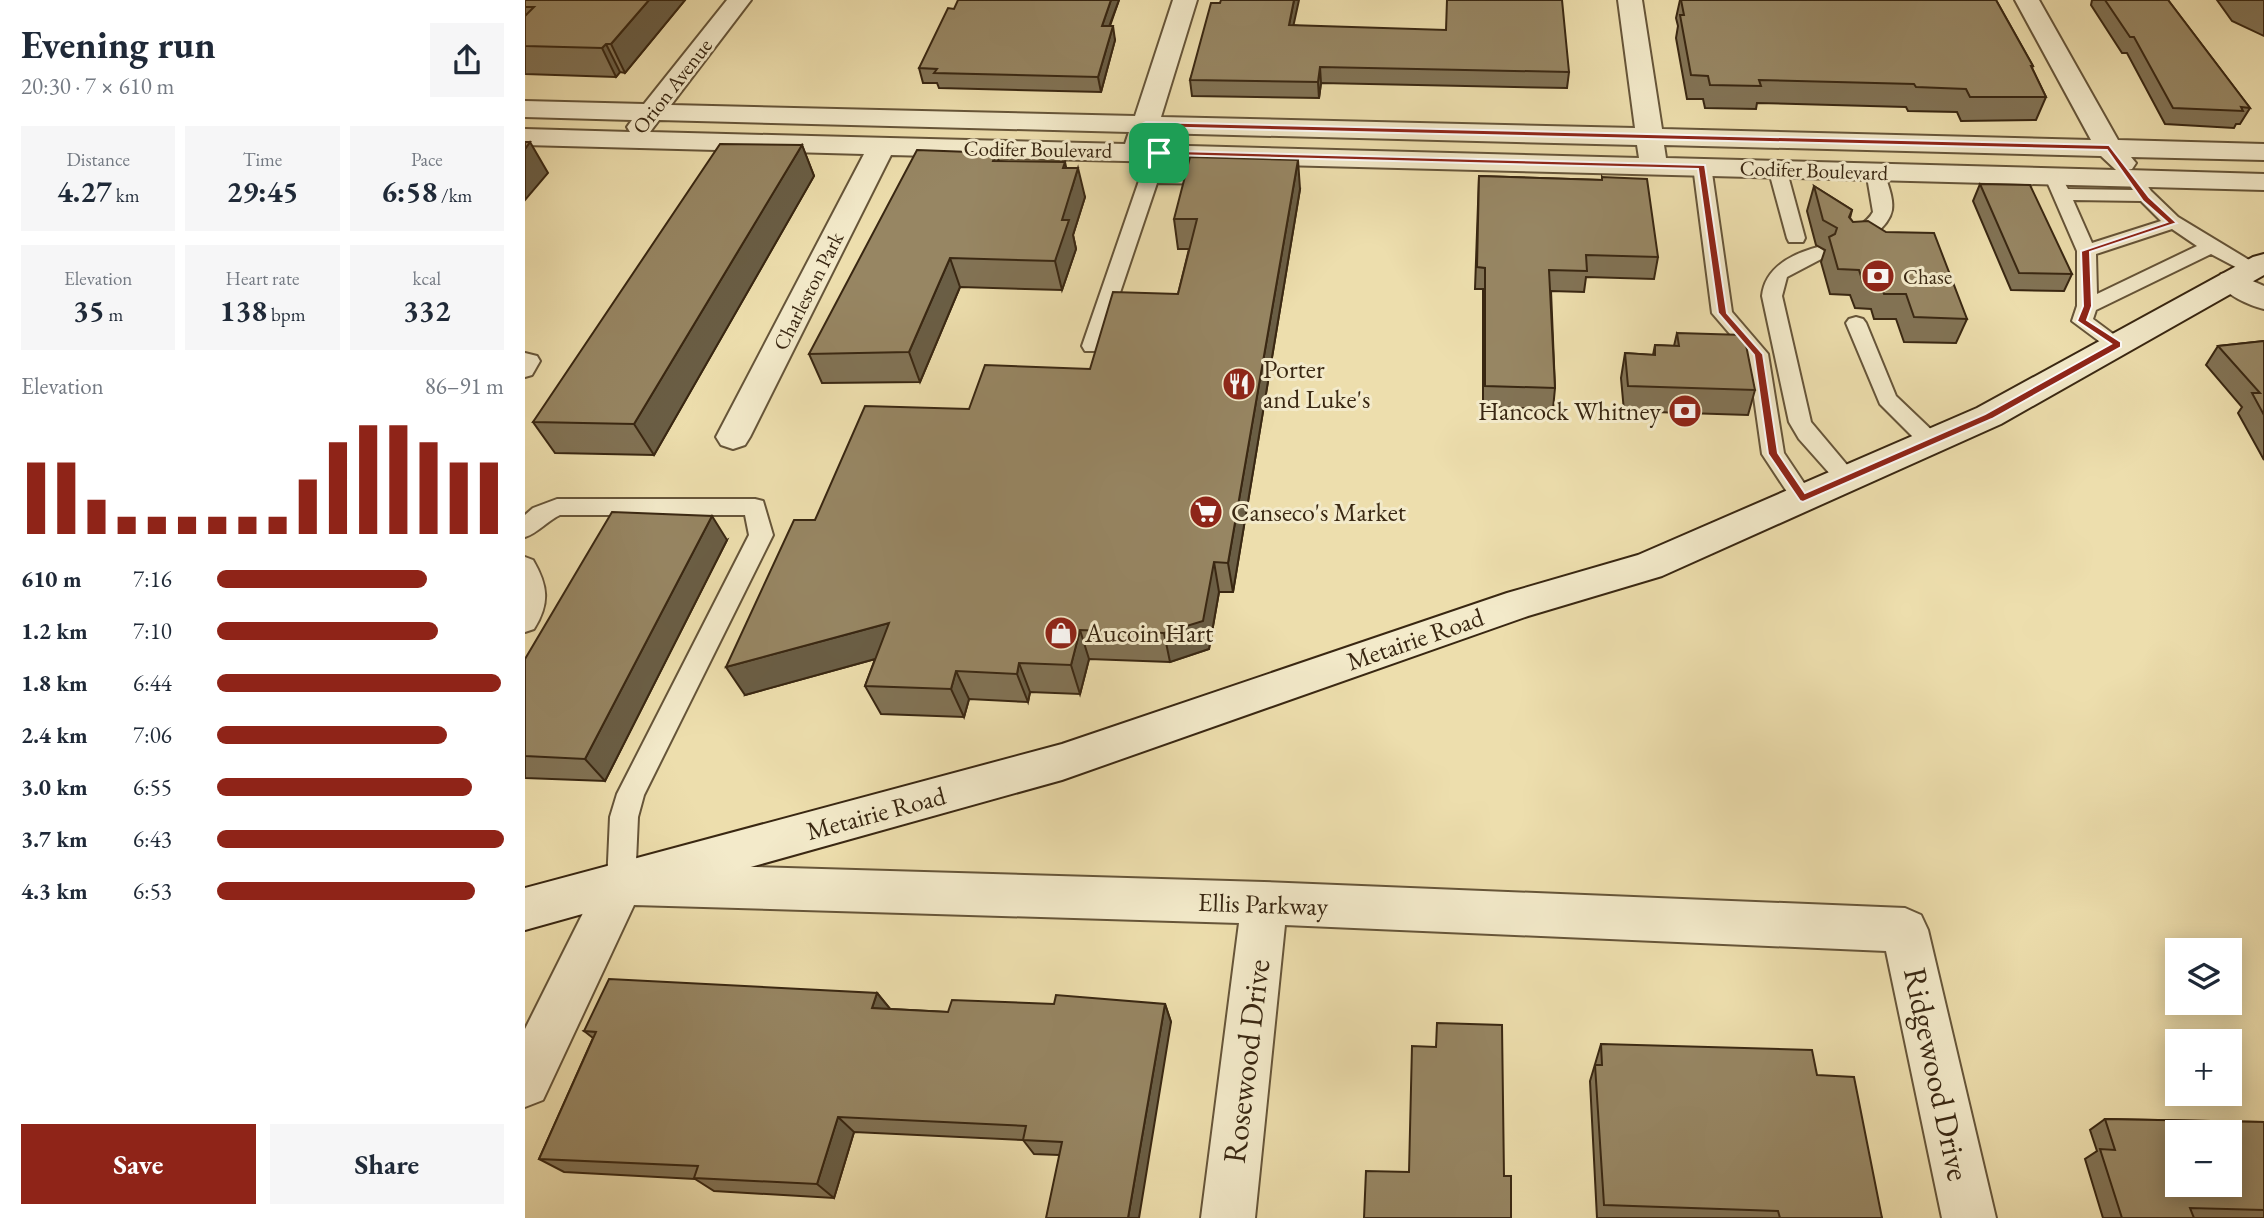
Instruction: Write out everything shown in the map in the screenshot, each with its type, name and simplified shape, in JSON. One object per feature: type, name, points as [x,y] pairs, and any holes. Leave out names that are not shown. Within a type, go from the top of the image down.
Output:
[{"type":"street","name":"Orion Avenue","points":[[630,140],[739,0]]},
{"type":"street","points":[[1148,152],[1146,124],[1185,0]]},
{"type":"street","points":[[1630,0],[1654,165]]},
{"type":"street","points":[[2027,0],[2109,148],[2139,187]]},
{"type":"street","name":"Codifer Boulevard","points":[[525,109],[2264,152]]},
{"type":"street","name":"Codifer Boulevard","points":[[525,137],[1148,152],[1243,171],[1654,165],[1875,171],[2058,185],[2139,187],[2264,182]]},
{"type":"street","name":"Charleston Park","points":[[733,437],[882,146]]},
{"type":"street","name":"Metairie Road","points":[[525,909],[1062,762],[1521,603],[1649,566],[1989,416],[2118,345],[2254,278]]},
{"type":"street","points":[[525,1083],[621,884]]},
{"type":"street","name":"Ellis Parkway","points":[[621,884],[1264,903],[1905,930]]},
{"type":"street","name":"Rosewood Drive","points":[[1228,1218],[1264,903]]},
{"type":"street","name":"Ridgewood Drive","points":[[1905,930],[1969,1218]]},
{"type":"lane","points":[[1092,346],[1149,178],[1148,152]]},
{"type":"lane","points":[[1702,166],[1723,313],[1758,354],[1773,454],[1803,498]]},
{"type":"lane","points":[[1777,169],[1796,239]]},
{"type":"lane","points":[[1149,178],[1243,171]]},
{"type":"lane","points":[[1852,240],[1874,226],[1882,217],[1884,206],[1875,171]]},
{"type":"lane","points":[[2058,185],[2086,251],[2087,306],[2082,321],[2118,345]]},
{"type":"lane","points":[[2139,187],[2172,223],[2212,246],[2254,278]]},
{"type":"lane","points":[[2086,251],[2172,223]]},
{"type":"lane","points":[[2087,306],[2212,246]]},
{"type":"lane","points":[[1818,253],[1776,275],[1771,284],[1800,422],[1807,434],[1847,478]]},
{"type":"lane","points":[[1856,323],[1887,398],[1931,442]]},
{"type":"lane","points":[[525,359],[530,361],[525,369]]},
{"type":"lane","points":[[525,528],[541,514],[557,507],[755,507],[759,517],[761,535],[631,794],[624,817],[621,884]]},
{"type":"lane","points":[[525,566],[536,590],[531,613],[525,622]]},
{"type":"building","points":[[525,0],[649,0],[611,44],[602,48],[525,46],[525,16],[534,7],[525,7]]},
{"type":"building","points":[[958,0],[1111,0],[1102,26],[1113,26],[1098,77],[934,73],[937,69],[919,68],[948,8],[954,9]]},
{"type":"building","points":[[1221,0],[1294,0],[1289,25],[1446,30],[1447,0],[1562,0],[1569,72],[1320,67],[1318,82],[1190,80],[1211,3],[1220,3]]},
{"type":"building","points":[[1681,0],[1996,0],[2033,66],[2046,97],[1970,97],[1966,89],[1916,87],[1914,84],[1759,80],[1761,86],[1710,85],[1708,76],[1691,75],[1680,15],[1684,15]]},
{"type":"building","points":[[2105,0],[2168,0],[2250,108],[2241,107],[2243,111],[2173,108],[2134,37],[2130,37]]},
{"type":"building","points":[[720,144],[802,145],[634,424],[533,422]]},
{"type":"building","points":[[917,150],[996,153],[993,161],[1065,162],[1063,168],[1078,168],[1062,220],[1069,220],[1055,261],[950,258],[909,352],[809,354]]},
{"type":"building","points":[[1190,157],[1298,160],[1228,563],[1214,562],[1203,621],[1164,633],[1080,630],[1071,665],[1019,663],[1017,674],[956,671],[951,689],[865,686],[889,623],[726,667],[794,520],[815,520],[865,406],[969,409],[985,365],[1090,369],[1113,292],[1178,294],[1197,219],[1174,219]]},
{"type":"building","points":[[1479,176],[1647,179],[1658,257],[1586,255],[1587,271],[1549,270],[1555,388],[1485,386],[1485,268],[1477,267]]},
{"type":"building","points":[[1980,184],[2030,185],[2072,274],[2019,273]]},
{"type":"building","points":[[1814,186],[1852,210],[1849,217],[1853,222],[1868,221],[1886,232],[1934,233],[1967,319],[1914,317],[1906,294],[1884,294],[1880,284],[1863,283],[1859,270],[1838,269],[1829,237],[1835,234],[1837,228],[1823,220]]},
{"type":"building","points":[[1677,333],[1744,335],[1755,390],[1628,386],[1625,353],[1655,355],[1655,345],[1679,346]]},
{"type":"building","points":[[2264,341],[2264,415],[2252,393],[2260,393],[2218,346]]},
{"type":"building","points":[[612,512],[712,516],[585,759],[525,756],[525,659]]},
{"type":"building","points":[[609,979],[877,993],[872,1008],[948,1012],[952,1000],[1054,1004],[1056,995],[1165,1004],[1128,1218],[1046,1218],[1062,1142],[1023,1140],[1026,1126],[838,1117],[817,1184],[694,1178],[698,1166],[539,1159],[596,1032],[584,1031]]},
{"type":"building","points":[[1437,1023],[1502,1025],[1504,1176],[1511,1176],[1511,1218],[1364,1218],[1366,1171],[1409,1172],[1412,1046],[1436,1047]]},
{"type":"building","points":[[1601,1044],[1812,1050],[1817,1075],[1854,1077],[1882,1218],[1780,1218],[1778,1211],[1604,1205],[1595,1065],[1602,1065]]},
{"type":"building","points":[[2105,1119],[2165,1120],[2165,1197],[2242,1197],[2242,1122],[2264,1122],[2264,1210],[2190,1208],[2194,1218],[2122,1218],[2100,1149],[2115,1150]]},
{"type":"place","name":"Chase","points":[[1878,276]]},
{"type":"place","name":"Porter and Luke's","points":[[1239,384]]},
{"type":"place","name":"Hancock Whitney","points":[[1685,411]]},
{"type":"place","name":"Canseco's Market","points":[[1206,512]]},
{"type":"place","name":"Aucoin Hart","points":[[1061,633]]},
{"type":"route","points":[[1146,124],[2109,148],[2146,199],[2172,223],[2086,251],[2087,306],[2082,321],[2118,345],[1989,416],[1803,498],[1773,454],[1766,392],[1758,354],[1723,313],[1702,166],[1159,153],[1136,152],[1146,124]]}]
